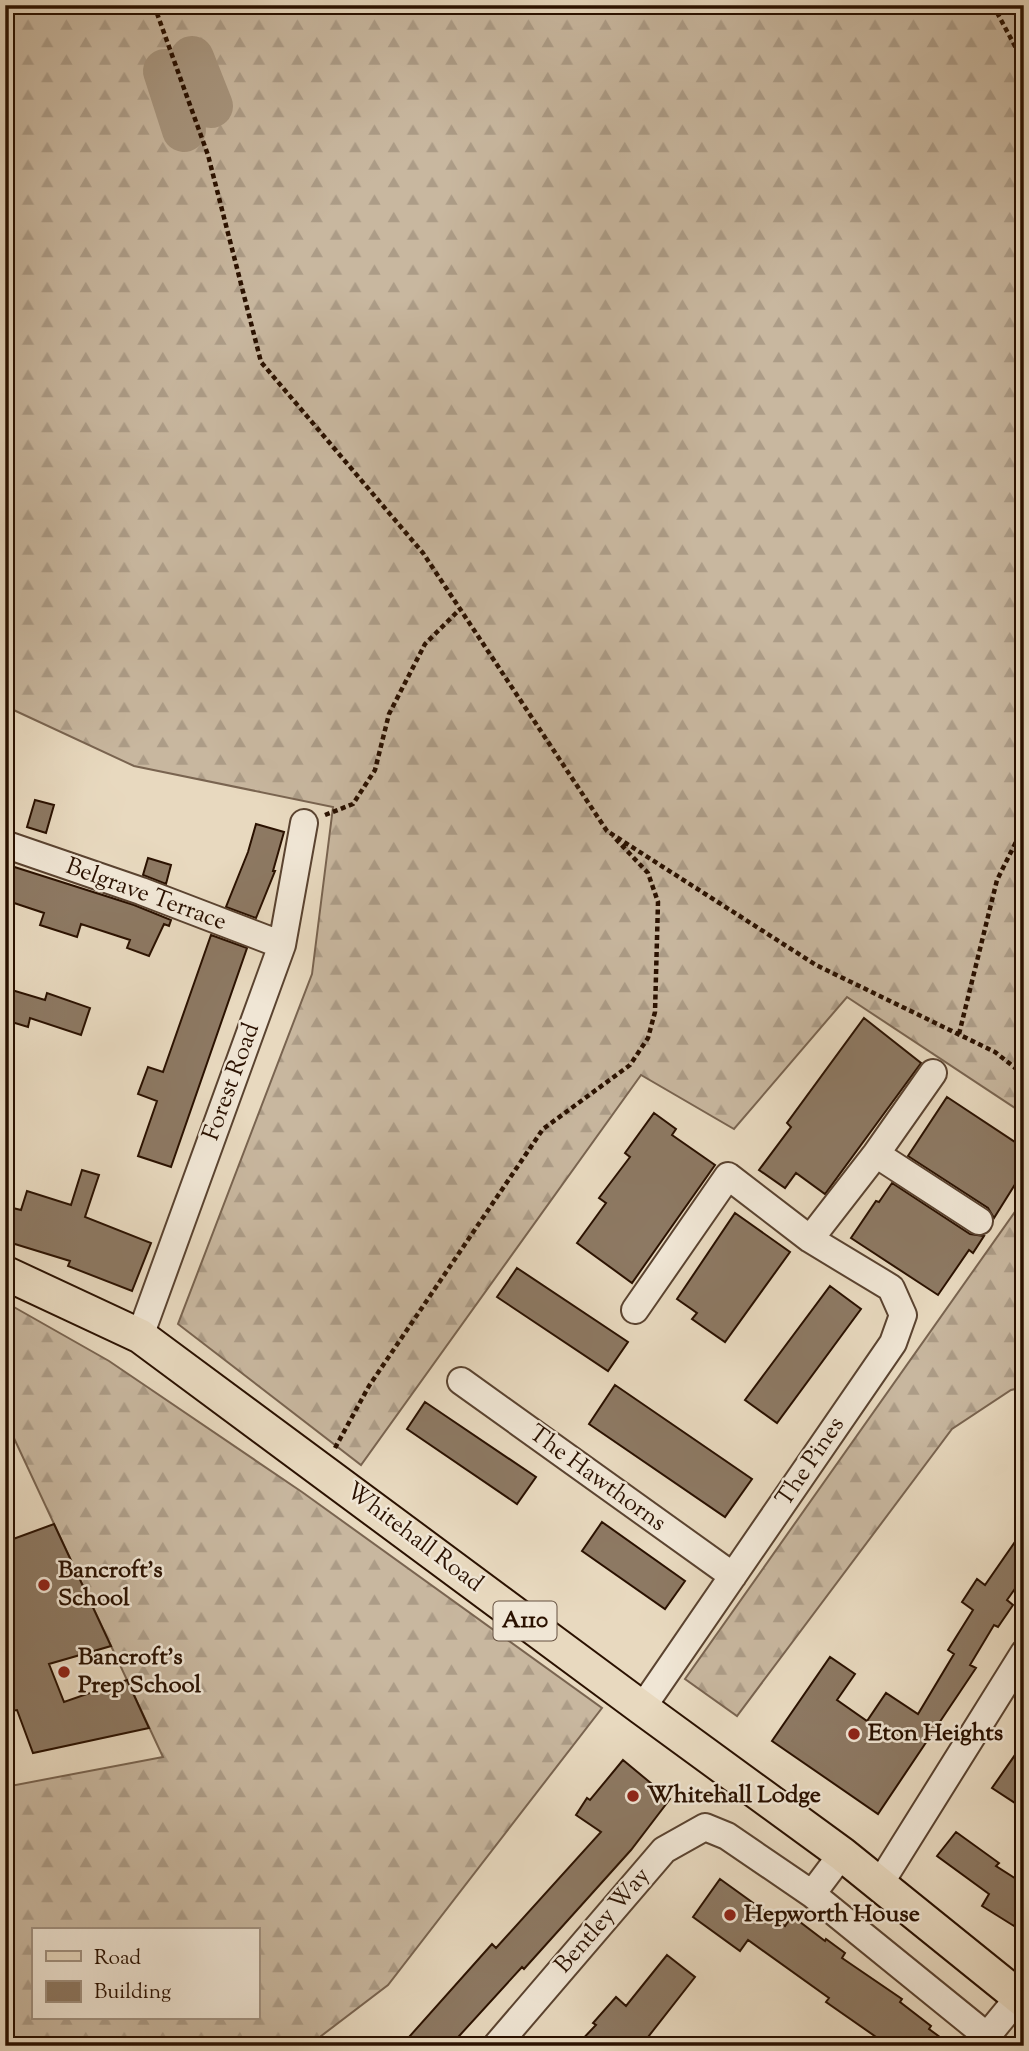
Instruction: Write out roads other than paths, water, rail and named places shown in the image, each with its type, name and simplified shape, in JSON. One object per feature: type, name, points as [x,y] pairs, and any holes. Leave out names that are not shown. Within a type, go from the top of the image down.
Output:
[{"type":"main road","name":"Whitehall Road","points":[[5,1273],[140,1336],[842,1854],[1021,1999]]},
{"type":"street","name":"Forest Road","points":[[140,1336],[282,945],[304,823]]},
{"type":"street","name":"Belgrave Terrace","points":[[10,846],[141,891],[282,945]]},
{"type":"street","points":[[810,1239],[876,1154],[933,1073]]},
{"type":"street","points":[[876,1154],[979,1221]]},
{"type":"street","name":"The Pines","points":[[635,1310],[728,1176],[810,1239],[891,1288],[903,1315],[893,1343],[642,1708]]},
{"type":"street","name":"The Hawthorns","points":[[461,1381],[733,1576]]},
{"type":"street","points":[[879,1885],[1024,1654]]},
{"type":"street","name":"Bentley Way","points":[[496,2046],[664,1850],[705,1827],[727,1836]]},
{"type":"street","name":"Whitehall Road","points":[[727,1836],[812,1894],[993,2041],[1021,1999]]},
{"type":"street","points":[[812,1894],[842,1854]]},
{"type":"waterway","points":[[192,58],[211,106]]},
{"type":"waterway","points":[[165,71],[184,130]]},
{"type":"place","name":"Bancroft's School","points":[[44,1585]]},
{"type":"place","name":"Bancroft's Prep School","points":[[64,1672]]},
{"type":"place","name":"Eton Heights","points":[[854,1734]]},
{"type":"place","name":"Whitehall Lodge","points":[[633,1796]]},
{"type":"place","name":"Hepworth House","points":[[730,1915]]}]
